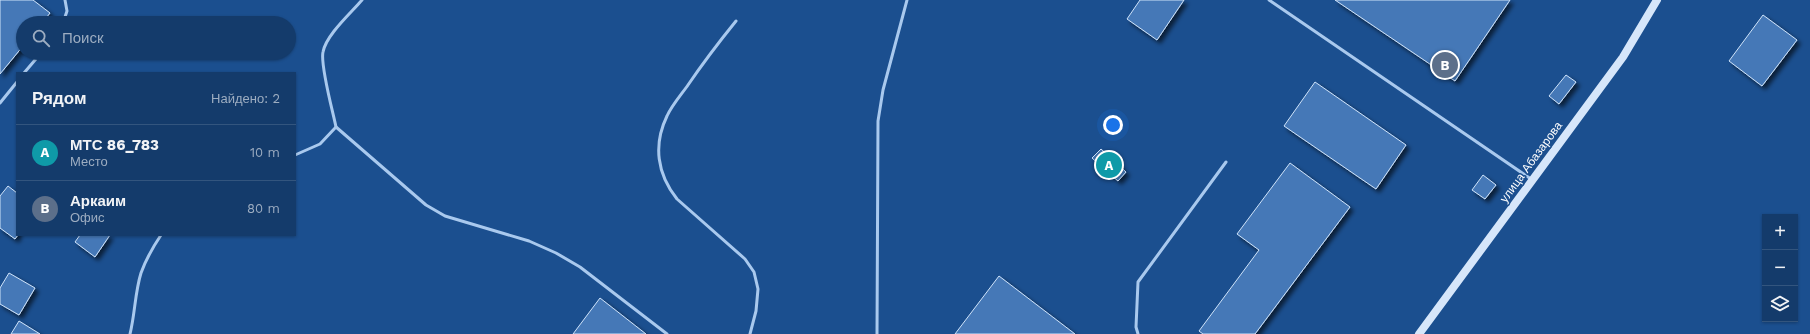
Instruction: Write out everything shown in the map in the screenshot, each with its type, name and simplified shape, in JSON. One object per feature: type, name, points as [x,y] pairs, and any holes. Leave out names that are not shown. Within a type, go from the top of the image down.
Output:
[{"type":"street","name":"улица Абазарова","points":[[1419,334],[1622,57],[1657,0]]},
{"type":"lane","points":[[65,0],[67,11],[65,16]]},
{"type":"lane","points":[[362,0],[330,37],[323,52],[323,65],[336,127],[426,205],[445,216],[529,241],[556,253],[580,267],[667,334]]},
{"type":"lane","points":[[877,334],[878,121],[883,90],[907,0]]},
{"type":"lane","points":[[1268,0],[1533,180]]},
{"type":"lane","points":[[736,21],[707,57],[667,115],[660,135],[658,153],[661,172],[667,187],[677,199],[745,259],[754,272],[758,290],[756,310],[750,334]]},
{"type":"lane","points":[[25,72],[34,60]]},
{"type":"lane","points":[[0,103],[16,83]]},
{"type":"lane","points":[[296,155],[320,144],[336,127]]},
{"type":"lane","points":[[1138,334],[1136,327],[1138,282],[1226,162]]},
{"type":"lane","points":[[130,334],[135,315],[141,274],[148,255],[160,236]]},
{"type":"building","points":[[0,0],[33,0],[50,13],[48,16],[16,16],[16,55],[0,74]]},
{"type":"building","points":[[1140,0],[1184,0],[1157,40],[1127,19]]},
{"type":"building","points":[[1335,0],[1510,0],[1455,81]]},
{"type":"building","points":[[1763,15],[1797,40],[1762,86],[1729,61]]},
{"type":"building","points":[[1566,75],[1576,82],[1559,104],[1549,96]]},
{"type":"building","points":[[1315,82],[1406,145],[1376,189],[1284,126]]},
{"type":"building","points":[[1101,149],[1126,172],[1118,181],[1092,158]]},
{"type":"building","points":[[1290,163],[1350,207],[1255,334],[1203,334],[1199,331],[1259,250],[1237,234]]},
{"type":"building","points":[[1483,175],[1496,185],[1485,199],[1472,190]]},
{"type":"building","points":[[8,186],[16,192],[16,236],[17,236],[15,239],[0,228],[0,196]]},
{"type":"building","points":[[79,236],[109,236],[95,257],[75,242]]},
{"type":"building","points":[[9,273],[35,288],[19,315],[0,304],[0,288]]},
{"type":"building","points":[[999,276],[1075,334],[955,334]]},
{"type":"building","points":[[600,298],[646,334],[573,334]]},
{"type":"building","points":[[19,321],[40,334],[11,334]]},
{"type":"place","name":"Аркаим","points":[[1445,65]]},
{"type":"place","name":"МТС 86_783","points":[[1109,165]]}]
